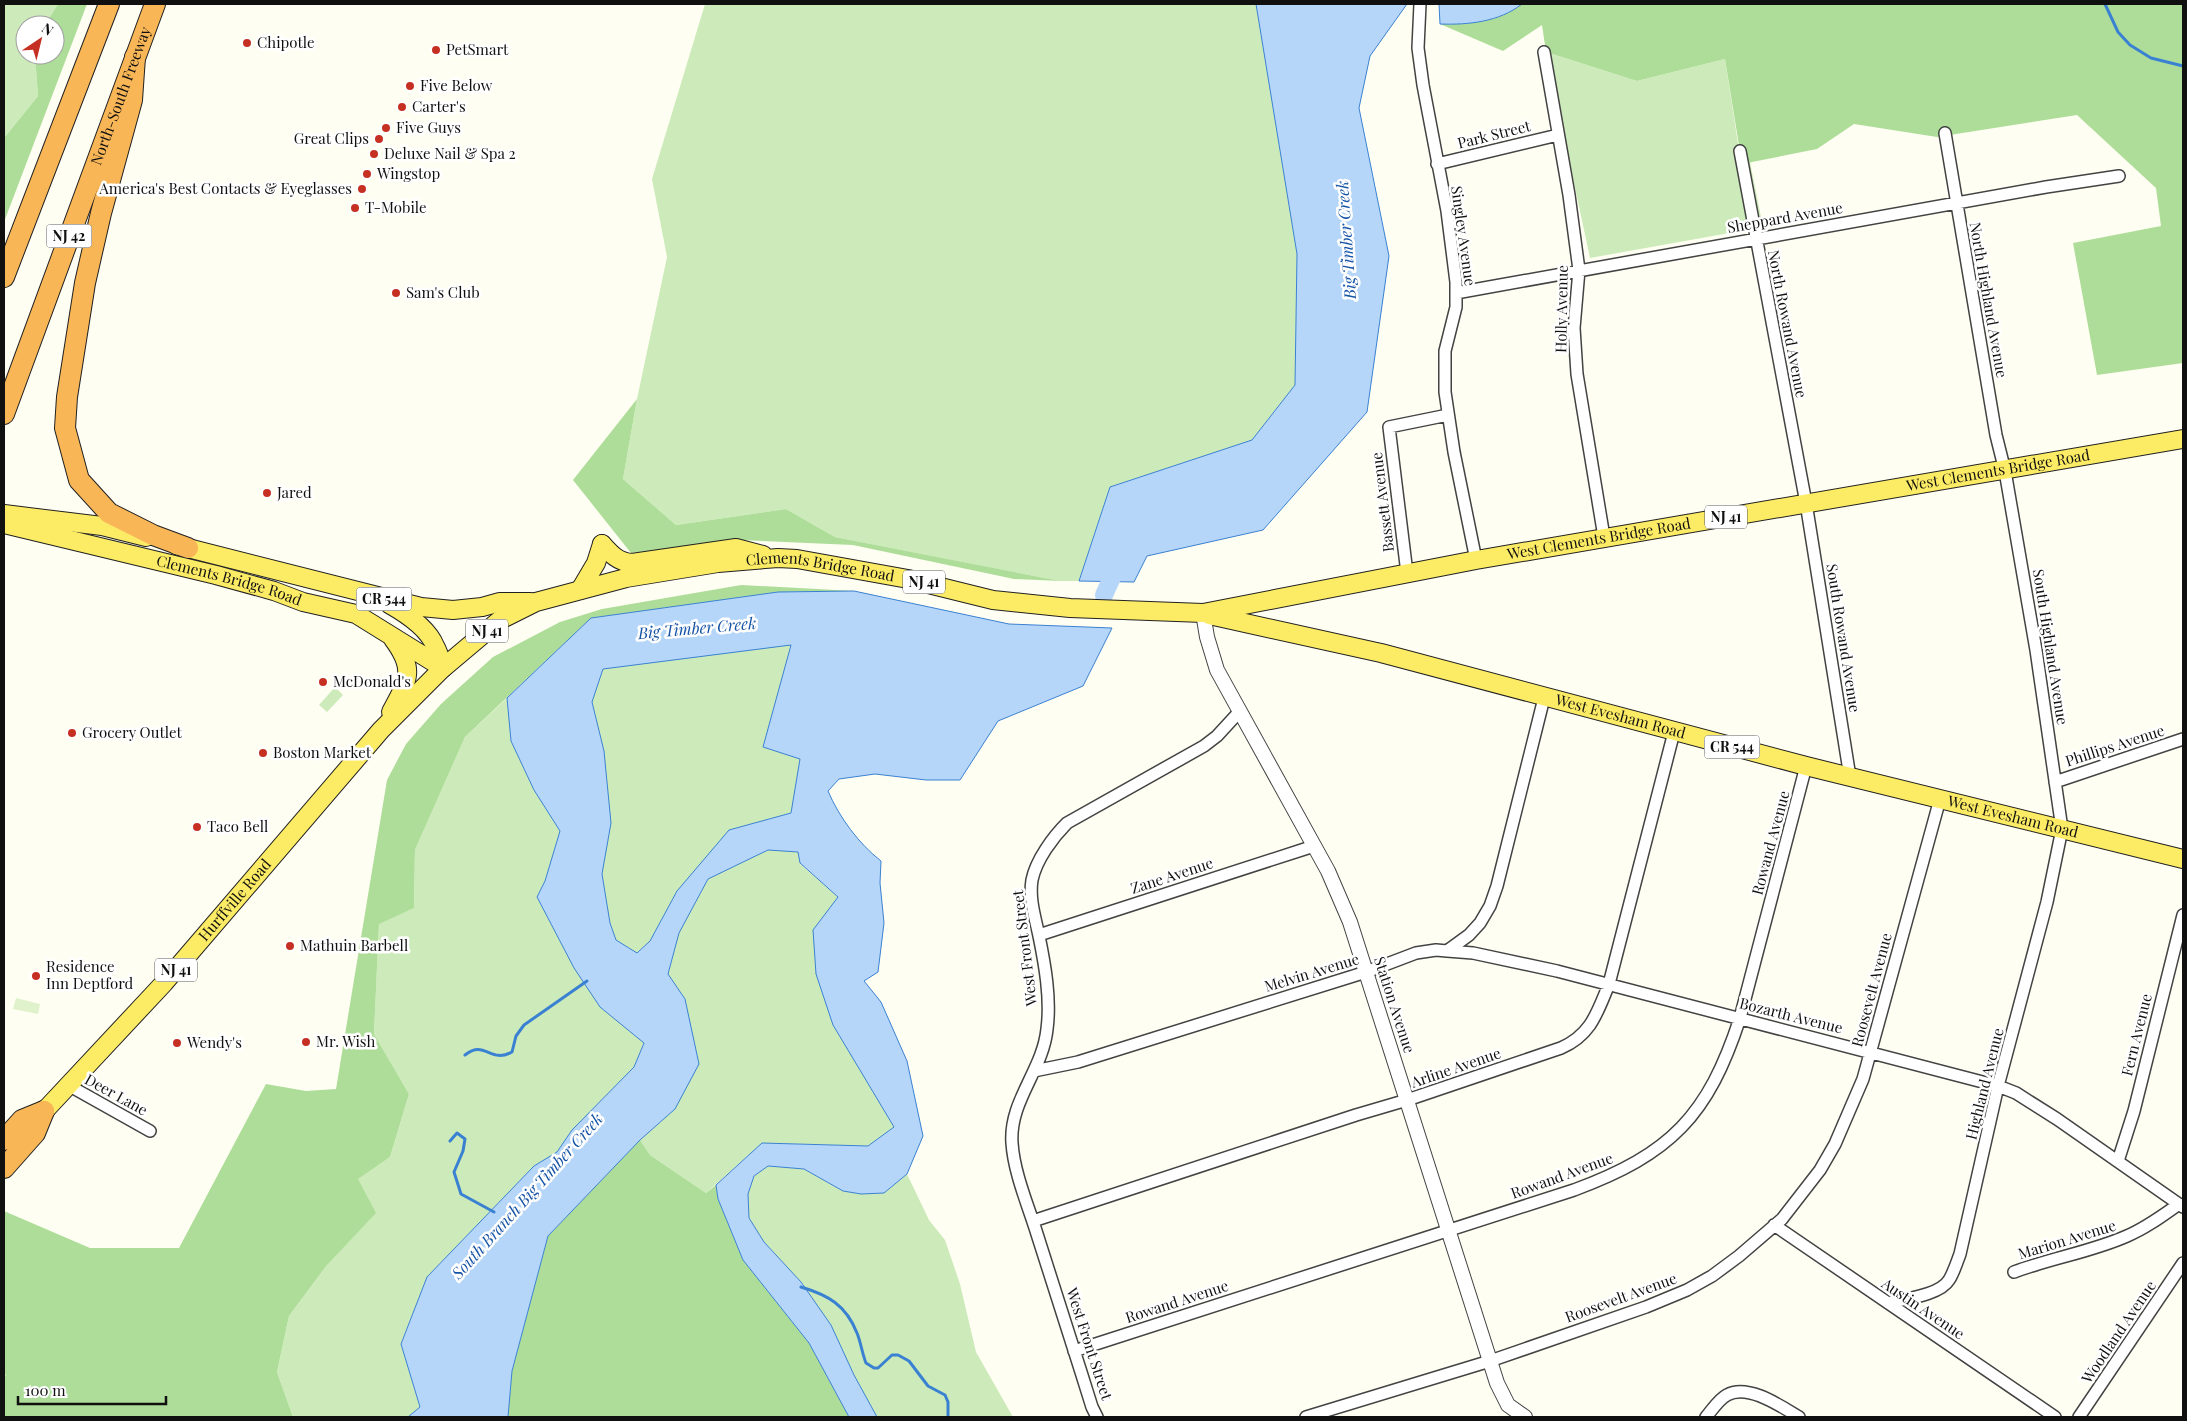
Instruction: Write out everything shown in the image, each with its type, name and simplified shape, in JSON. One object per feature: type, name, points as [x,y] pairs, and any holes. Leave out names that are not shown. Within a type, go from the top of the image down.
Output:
[{"type":"highway","name":"NJ 42","points":[[4,277],[109,4]]},
{"type":"highway","name":"North-South Freeway","points":[[4,414],[155,4]]},
{"type":"highway","points":[[135,57],[132,100],[101,213],[85,283],[67,397],[65,428],[79,480],[109,513],[153,535],[188,548]]},
{"type":"highway","points":[[4,1140],[22,1120],[44,1111]]},
{"type":"highway","points":[[4,1168],[35,1133],[44,1111]]},
{"type":"main road","name":"West Clements Bridge Road","points":[[1134,609],[1203,613],[1604,537],[2183,439]]},
{"type":"main road","name":"Clements Bridge Road","points":[[4,514],[102,526],[262,565],[372,596],[421,607],[453,610],[500,602],[536,602]]},
{"type":"main road","name":"Clements Bridge Road","points":[[4,524],[216,575],[274,591],[303,602],[356,614],[388,632],[443,668]]},
{"type":"main road","points":[[580,590],[596,563],[602,544],[612,555],[623,562],[632,563],[736,548],[778,558]]},
{"type":"main road","name":"Clements Bridge Road","points":[[443,668],[500,620],[536,602],[626,578],[718,564],[778,558],[797,559],[908,579],[993,600],[1070,608],[1134,609]]},
{"type":"main road","name":"Clements Bridge Road","points":[[372,596],[401,611],[419,626],[435,644],[443,668]]},
{"type":"main road","points":[[1271,600],[1266,605],[1266,616],[1282,631]]},
{"type":"main road","name":"West Evesham Road","points":[[1203,613],[1381,653],[1674,732],[2183,860]]},
{"type":"main road","points":[[381,730],[406,684],[408,664],[388,632]]},
{"type":"main road","name":"Hurffville Road","points":[[4,1155],[200,942],[381,730],[443,668]]},
{"type":"street","name":"Singley Avenue","points":[[1420,4],[1418,48],[1437,164],[1447,211],[1456,292],[1452,329],[1444,351],[1445,392],[1476,560]]},
{"type":"street","name":"Holly Avenue","points":[[1544,52],[1580,270],[1574,328],[1577,374],[1604,537]]},
{"type":"street","name":"North Highland Avenue","points":[[1944,133],[1996,435],[2005,470]]},
{"type":"street","name":"Park Street","points":[[1437,164],[1558,135]]},
{"type":"street","name":"North Rowand Avenue","points":[[1740,151],[1806,503]]},
{"type":"street","name":"Sheppard Avenue","points":[[1456,292],[2119,176]]},
{"type":"street","name":"Bassett Avenue","points":[[1407,573],[1389,427],[1448,415]]},
{"type":"street","name":"South Highland Avenue","points":[[2005,470],[2036,650],[2062,829]]},
{"type":"street","name":"South Rowand Avenue","points":[[1806,503],[1850,777]]},
{"type":"street","name":"Station Avenue","points":[[1203,613],[1207,637],[1217,670],[1328,872],[1350,922],[1497,1383],[1508,1405],[1525,1417]]},
{"type":"street","points":[[1447,951],[1469,935],[1480,923],[1490,906],[1497,886],[1544,698]]},
{"type":"street","name":"West Front Street","points":[[1098,1417],[1092,1406],[1033,1221],[1012,1144],[1012,1124],[1017,1106],[1044,1046],[1047,1029],[1046,973],[1032,902],[1032,879],[1039,863],[1058,832],[1067,823],[1204,746],[1217,736],[1240,711]]},
{"type":"street","name":"Arline Avenue","points":[[1033,1221],[1407,1100],[1573,1043],[1581,1037],[1597,1013],[1609,984],[1674,732]]},
{"type":"street","name":"Phillips Avenue","points":[[2055,782],[2183,739]]},
{"type":"street","name":"Rowand Avenue","points":[[1074,1351],[1608,1178],[1646,1157],[1676,1134],[1704,1100],[1730,1048],[1740,1018],[1806,766]]},
{"type":"street","name":"Roosevelt Avenue","points":[[1306,1417],[1490,1361],[1646,1307],[1687,1290],[1712,1276],[1739,1256],[1774,1225],[1820,1170],[1835,1144],[1858,1094],[1872,1052],[1905,920],[1940,799]]},
{"type":"street","name":"Highland Avenue","points":[[1888,1303],[1937,1290],[1950,1278],[1960,1254],[1998,1086],[2047,902],[2062,829]]},
{"type":"street","name":"Zane Avenue","points":[[1039,935],[1314,846]]},
{"type":"street","name":"Fern Avenue","points":[[2118,1161],[2134,1111],[2183,915]]},
{"type":"street","name":"Melvin Avenue","points":[[1034,1071],[1078,1062],[1366,972],[1416,953],[1436,950],[1447,951]]},
{"type":"street","name":"Bozarth Avenue","points":[[1447,951],[1473,953],[1609,984],[1998,1086],[2016,1093],[2057,1118],[2181,1205]]},
{"type":"street","name":"Deer Lane","points":[[68,1085],[150,1131]]},
{"type":"street","name":"Marion Avenue","points":[[2014,1272],[2038,1263],[2091,1250],[2127,1236],[2181,1205]]},
{"type":"street","name":"Austin Avenue","points":[[1774,1225],[2056,1417]]},
{"type":"street","name":"Woodland Avenue","points":[[2079,1417],[2183,1263]]},
{"type":"street","points":[[1706,1417],[1726,1395],[1735,1392],[1766,1398],[1799,1417]]},
{"type":"green space","points":[[4,4],[58,4],[51,15],[15,15],[15,65],[36,65],[38,96],[4,138]]},
{"type":"green space","points":[[58,4],[87,4],[65,62],[65,15],[51,15]]},
{"type":"green space","points":[[705,4],[1256,4],[1297,254],[1295,385],[1252,440],[1110,487],[1079,581],[1059,581],[835,537],[786,509],[676,525],[623,479],[637,399],[667,257],[652,179]]},
{"type":"green space","points":[[1522,4],[2183,4],[2183,363],[2097,375],[2073,243],[2161,226],[2156,188],[2077,115],[1937,137],[1854,124],[1817,149],[1742,164],[1725,59],[1637,81],[1546,52],[1542,25],[1503,51],[1440,24],[1472,23],[1493,19]]},
{"type":"green space","points":[[1546,52],[1637,81],[1725,59],[1741,163],[1750,162],[1763,227],[1590,258]]},
{"type":"green space","points":[[36,65],[64,65],[4,222],[4,138],[38,96]]},
{"type":"green space","points":[[637,399],[623,479],[676,525],[786,509],[835,537],[1060,581],[1014,579],[853,545],[739,540],[631,553],[573,480]]},
{"type":"green space","points":[[741,585],[854,591],[778,592],[591,618],[465,737],[415,850],[414,908],[379,924],[374,1034],[409,1094],[390,1157],[358,1179],[376,1213],[327,1265],[289,1316],[277,1372],[293,1417],[4,1417],[4,1377],[6,1375],[4,1374],[4,1211],[90,1248],[179,1248],[266,1084],[306,1091],[336,1089],[387,780],[406,744],[441,704],[493,657],[560,622],[602,609]]},
{"type":"green space","points":[[791,644],[764,746],[801,758],[791,813],[770,819],[677,891],[650,941],[637,953],[616,940],[610,923],[602,874],[611,823],[604,751],[592,702],[603,669]]},
{"type":"green space","points":[[335,687],[343,695],[327,712],[319,705]]},
{"type":"green space","points":[[507,698],[511,741],[534,790],[560,831],[545,881],[537,897],[574,968],[600,1006],[644,1042],[634,1067],[572,1130],[557,1152],[534,1166],[427,1277],[401,1343],[420,1408],[408,1417],[293,1417],[277,1372],[289,1316],[327,1265],[357,1179],[390,1157],[409,1094],[374,1034],[379,923],[414,908],[415,850],[465,737]]},
{"type":"green space","points":[[768,850],[798,852],[800,864],[838,897],[844,1040],[894,1127],[868,1146],[762,1143],[706,1193],[650,1155],[640,1140],[675,1109],[685,999],[668,974],[679,933],[708,879]]},
{"type":"green space","points":[[16,998],[40,1004],[38,1014],[13,1009]]},
{"type":"green space","points":[[640,1140],[650,1155],[706,1193],[716,1185],[718,1199],[743,1260],[809,1343],[849,1417],[508,1417],[512,1371],[548,1236]]},
{"type":"green space","points":[[768,1166],[804,1169],[843,1191],[884,1193],[907,1174],[929,1220],[945,1240],[960,1284],[976,1352],[1013,1417],[877,1417],[854,1375],[831,1325],[801,1282],[764,1242],[749,1218],[748,1194],[754,1176]]},
{"type":"water","points":[[1256,4],[1407,4],[1370,56],[1359,108],[1389,256],[1367,412],[1263,530],[1147,556],[1134,582],[1079,581],[1110,487],[1252,440],[1295,385],[1297,254]]},
{"type":"water","points":[[1439,4],[1522,4],[1493,19],[1472,23],[1440,24]]},
{"type":"water","name":"South Branch Big Timber Creek","points":[[854,591],[1009,624],[1112,628],[1083,686],[998,721],[960,780],[926,780],[875,774],[839,779],[828,791],[850,829],[865,847],[881,861],[880,883],[884,923],[878,972],[864,981],[881,1002],[907,1061],[923,1136],[907,1174],[884,1193],[861,1194],[843,1191],[804,1169],[768,1166],[754,1176],[748,1194],[749,1218],[764,1242],[801,1282],[831,1325],[854,1375],[877,1417],[849,1417],[809,1343],[743,1260],[718,1199],[716,1185],[762,1143],[868,1146],[894,1127],[833,1025],[816,974],[813,930],[838,897],[800,863],[798,852],[768,850],[708,879],[679,933],[668,974],[685,999],[699,1064],[675,1109],[640,1140],[548,1236],[512,1371],[508,1417],[408,1417],[420,1407],[401,1344],[427,1277],[534,1166],[557,1152],[572,1130],[634,1067],[644,1043],[600,1007],[574,968],[537,897],[545,881],[560,831],[534,790],[511,741],[507,698],[591,618],[778,592]],"holes":[[[791,645],[763,747],[800,759],[791,813],[729,830],[677,891],[650,941],[637,953],[616,940],[610,923],[602,874],[611,823],[604,751],[592,702],[603,669]]]},
{"type":"waterway","points":[[2105,4],[2118,32],[2130,45],[2151,58],[2183,66]]},
{"type":"waterway","name":"Big Timber Creek","points":[[1104,595],[1119,562]]},
{"type":"waterway","points":[[465,1055],[478,1049],[498,1055],[512,1052],[516,1036],[524,1025],[587,981]]},
{"type":"waterway","name":"South Branch Big Timber Creek","points":[[450,1141],[457,1133],[465,1139],[463,1151],[454,1172],[461,1194],[494,1212]]},
{"type":"waterway","points":[[801,1287],[828,1298],[842,1308],[853,1323],[866,1363],[874,1368],[878,1368],[892,1355],[898,1355],[909,1361],[928,1386],[945,1395],[948,1402],[948,1417]]},
{"type":"place","name":"Chipotle","points":[[247,43]]},
{"type":"place","name":"PetSmart","points":[[436,50]]},
{"type":"place","name":"Five Below","points":[[410,86]]},
{"type":"place","name":"Carter's","points":[[402,107]]},
{"type":"place","name":"Five Guys","points":[[386,128]]},
{"type":"place","name":"Great Clips","points":[[379,139]]},
{"type":"place","name":"Deluxe Nail & Spa 2","points":[[374,154]]},
{"type":"place","name":"Wingstop","points":[[367,174]]},
{"type":"place","name":"America's Best Contacts & Eyeglasses","points":[[362,189]]},
{"type":"place","name":"T-Mobile","points":[[355,208]]},
{"type":"place","name":"Sam's Club","points":[[396,293]]},
{"type":"place","name":"Jared","points":[[267,493]]},
{"type":"place","name":"McDonald's","points":[[323,682]]},
{"type":"place","name":"Grocery Outlet","points":[[72,733]]},
{"type":"place","name":"Boston Market","points":[[263,753]]},
{"type":"place","name":"Taco Bell","points":[[197,827]]},
{"type":"place","name":"Mathuin Barbell","points":[[290,946]]},
{"type":"place","name":"Residence Inn Deptford","points":[[36,976]]},
{"type":"place","name":"Mr. Wish","points":[[306,1042]]},
{"type":"place","name":"Wendy's","points":[[177,1043]]}]
